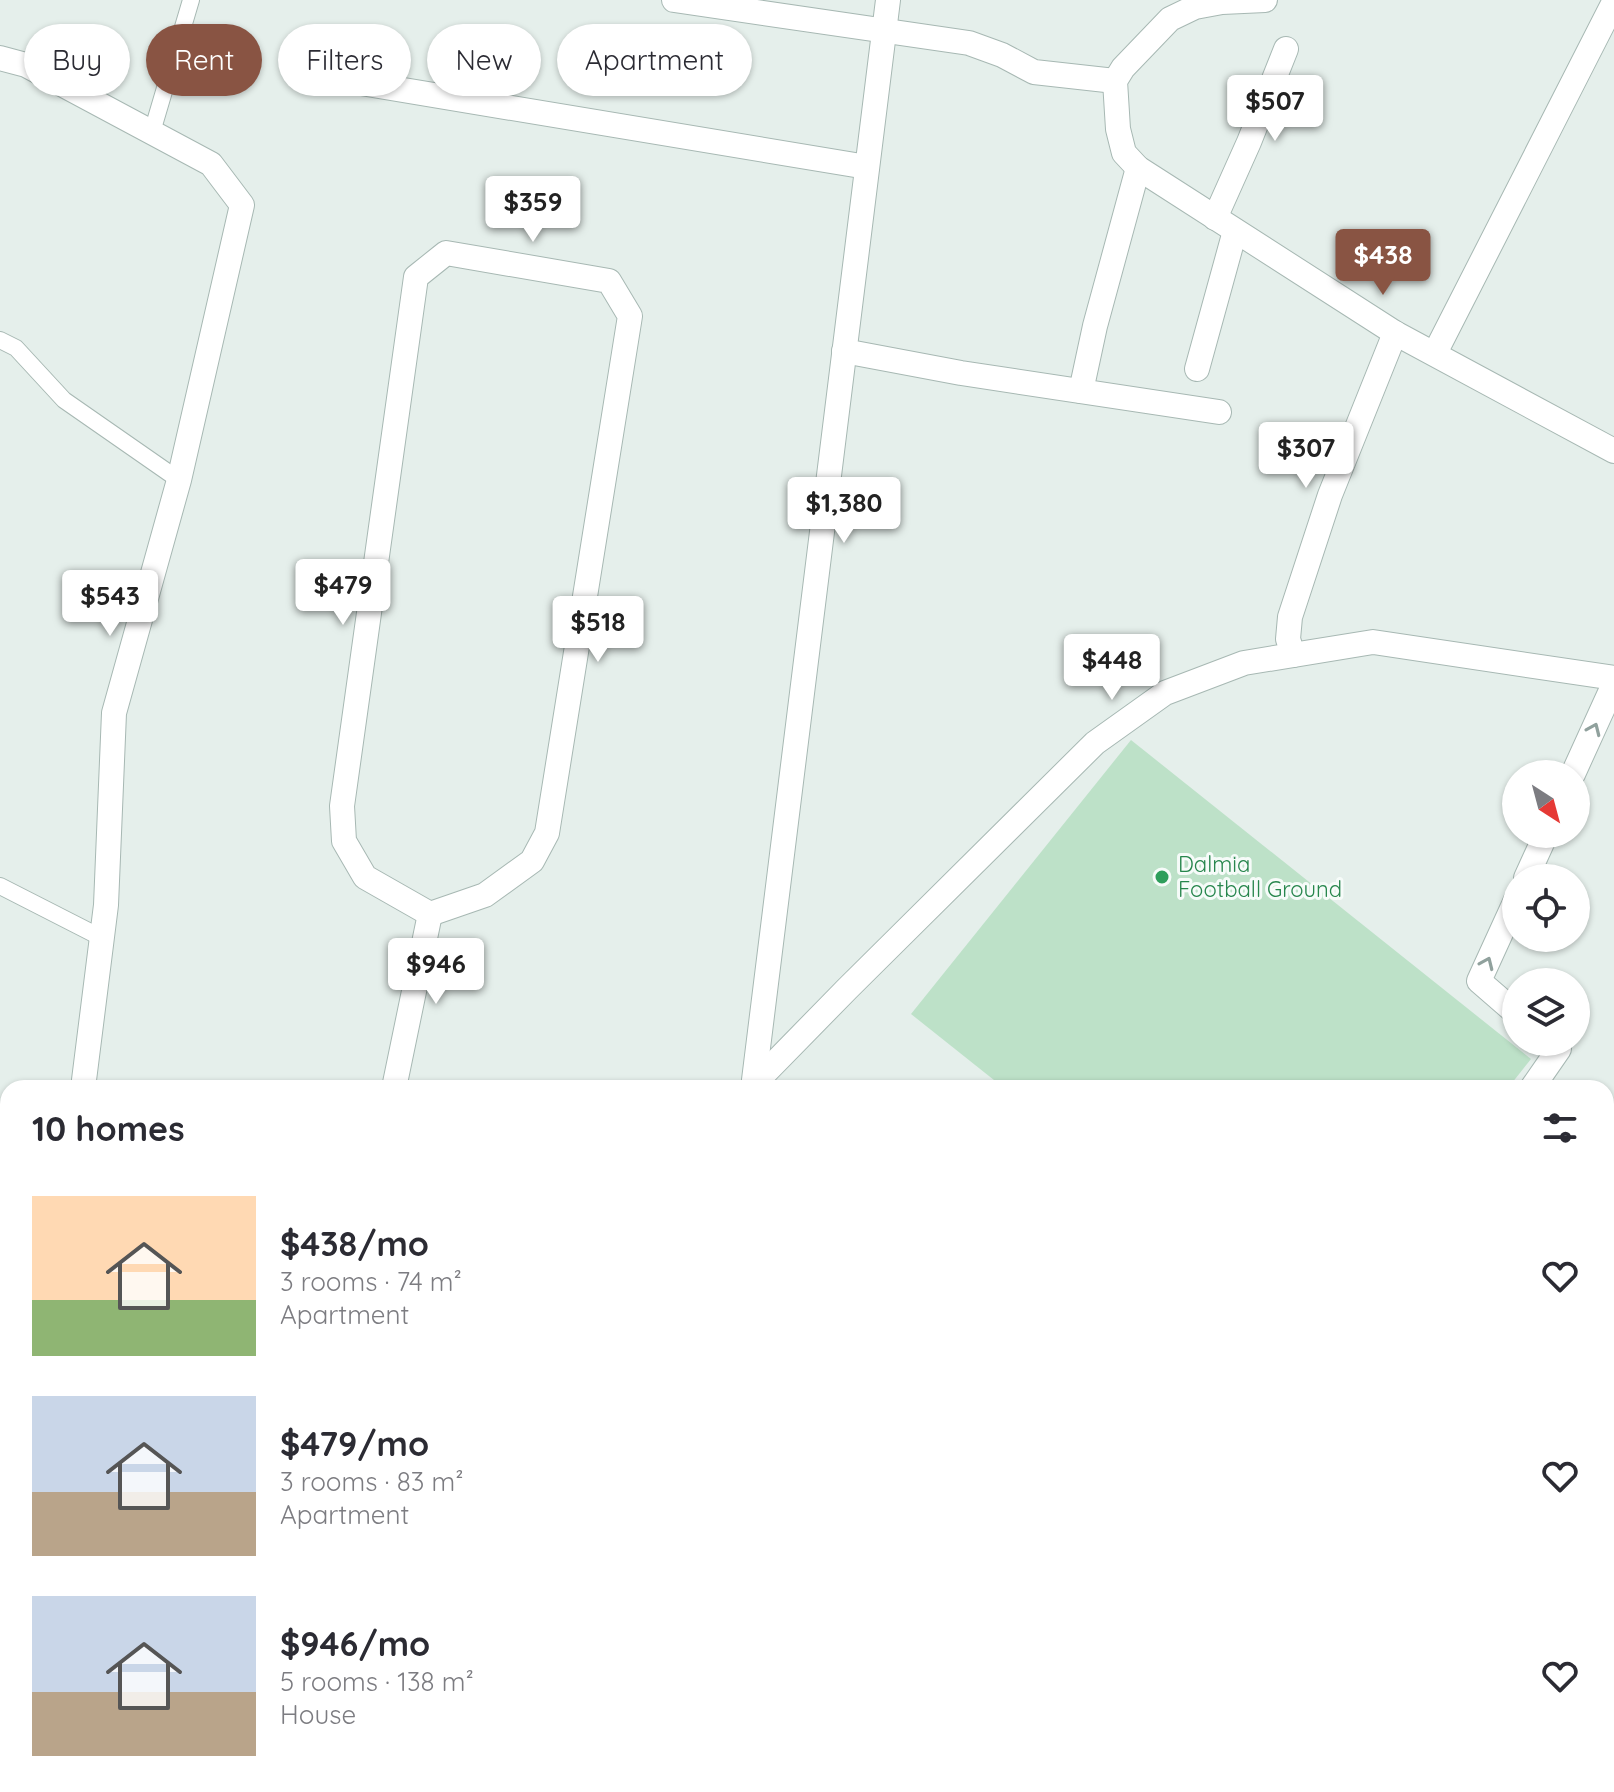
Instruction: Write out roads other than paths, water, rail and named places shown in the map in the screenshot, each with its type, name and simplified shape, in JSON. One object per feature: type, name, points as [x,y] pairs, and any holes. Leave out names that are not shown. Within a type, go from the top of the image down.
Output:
[{"type":"street","points":[[674,0],[969,43],[1002,55],[1034,72],[1115,81]]},
{"type":"street","points":[[754,1080],[888,0]]},
{"type":"street","points":[[1265,0],[1195,7],[1170,19],[1123,68],[1115,81],[1118,129],[1124,153],[1138,168],[1395,333],[1614,451]]},
{"type":"street","points":[[1435,353],[1614,2]]},
{"type":"street","points":[[1197,369],[1225,225],[1249,142],[1286,49]]},
{"type":"street","points":[[0,58],[26,65],[211,164],[242,205],[179,480],[114,713],[106,905],[84,1080]]},
{"type":"street","points":[[411,91],[867,167]]},
{"type":"street","points":[[1081,391],[1095,326],[1138,168]]},
{"type":"street","points":[[446,253],[609,281],[630,316],[547,833],[532,861],[485,895],[430,914],[365,877],[344,841],[342,806],[416,277],[446,253]]},
{"type":"street","points":[[1293,655],[1288,639],[1290,617],[1330,495],[1395,333]]},
{"type":"street","points":[[844,351],[961,373],[1219,412]]},
{"type":"street","points":[[760,1080],[1095,743],[1165,693],[1244,663],[1373,642],[1614,681],[1579,760]]},
{"type":"street","points":[[396,1080],[430,914]]},
{"type":"street","points":[[1502,931],[1479,981],[1502,1001]]},
{"type":"street","points":[[1538,1080],[1554,1056]]},
{"type":"lane","points":[[152,132],[191,0]]},
{"type":"lane","points":[[0,340],[16,348],[64,400],[179,480]]},
{"type":"lane","points":[[0,886],[102,938]]},
{"type":"place","name":"Dalmia Football Ground","points":[[1162,877]]}]
